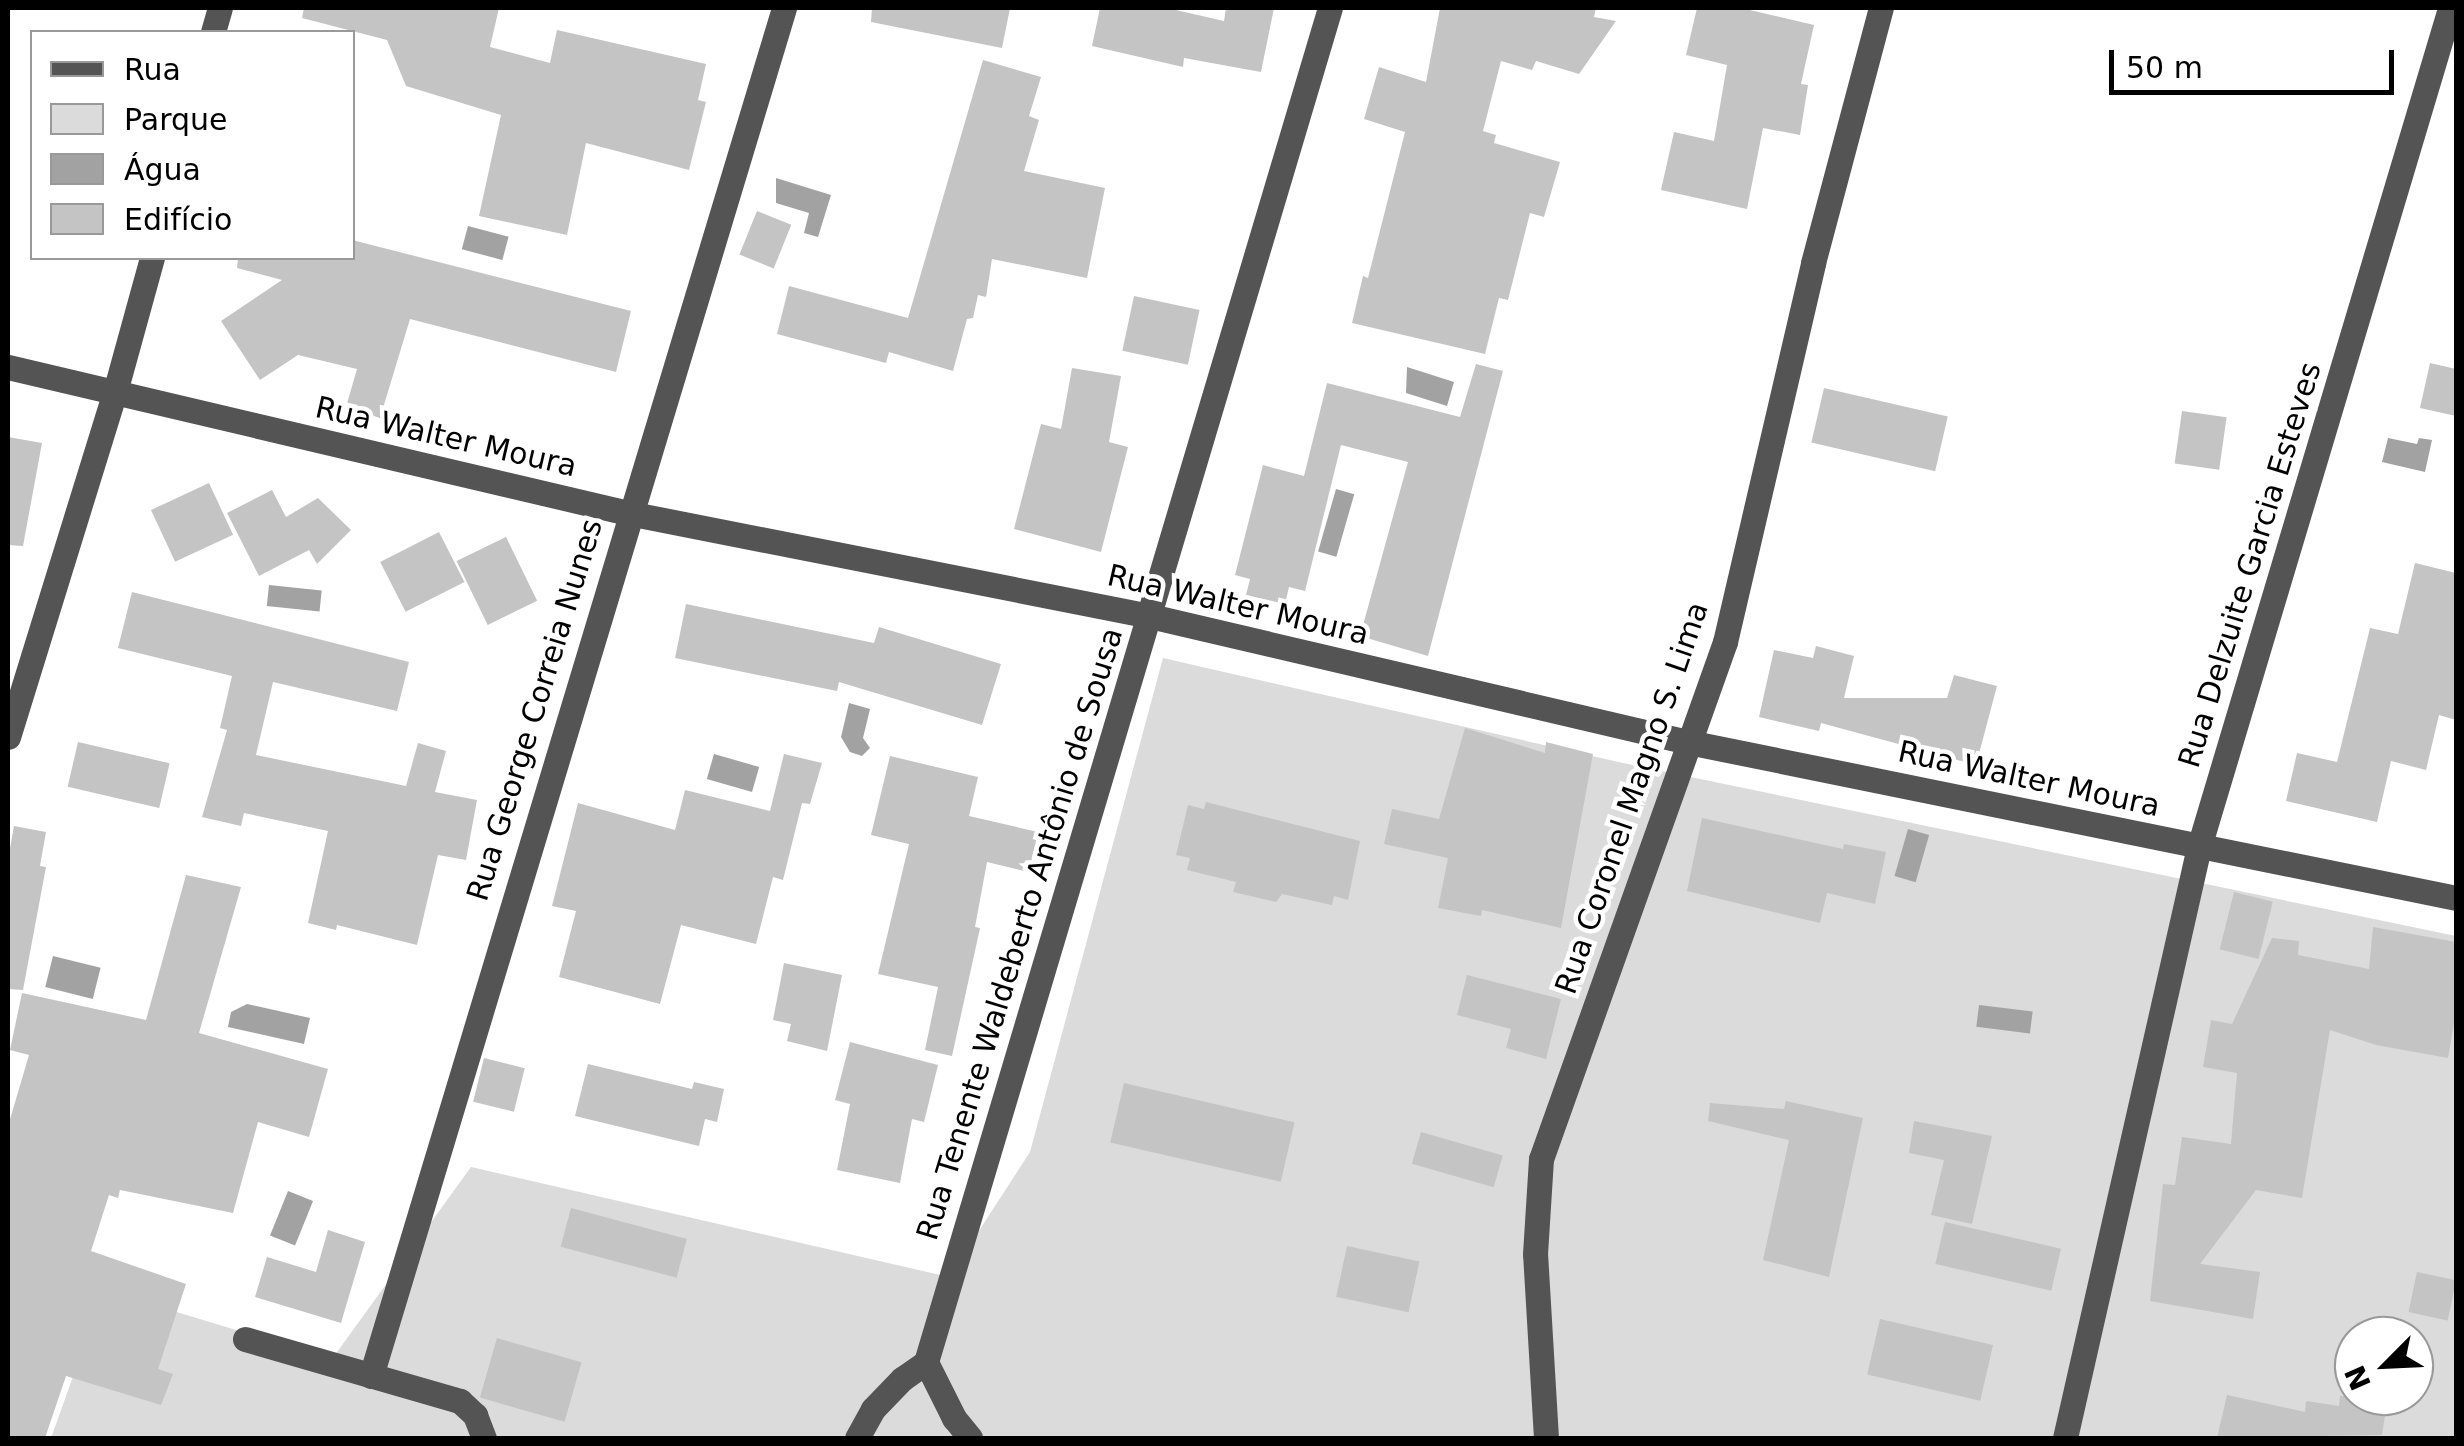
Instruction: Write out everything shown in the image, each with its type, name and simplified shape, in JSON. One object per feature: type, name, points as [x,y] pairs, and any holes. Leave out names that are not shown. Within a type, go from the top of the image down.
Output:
[{"type":"street","name":"Rua George Correia Nunes","points":[[371,1376],[628,514],[784,8]]},
{"type":"street","name":"Rua Tenente Waldeberto Antônio de Sousa","points":[[926,1362],[1330,8]]},
{"type":"street","name":"Rua Coronel Magno S. Lima","points":[[1546,1438],[1536,1254],[1541,1159],[1725,642],[1813,263],[1881,8]]},
{"type":"street","name":"Rua Delzuite Garcia Esteves","points":[[2065,1438],[2199,848],[2450,8]]},
{"type":"street","points":[[8,737],[115,392],[151,260]]},
{"type":"street","name":"Rua Walter Moura","points":[[8,367],[628,514],[1150,616],[1688,742],[2456,898]]},
{"type":"street","points":[[245,1338],[460,1402],[475,1416],[484,1438]]},
{"type":"street","points":[[857,1438],[873,1410],[902,1379],[926,1362],[954,1418],[970,1438]]},
{"type":"green space","points":[[1163,658],[1623,763],[2456,936],[2456,1438],[51,1438],[104,1290],[332,1359],[471,1167],[949,1277],[1030,1152]]},
{"type":"water","points":[[776,178],[831,195],[818,237],[804,233],[809,213],[776,203]]},
{"type":"water","points":[[468,226],[509,237],[502,260],[462,249]]},
{"type":"water","points":[[1407,367],[1454,382],[1447,406],[1406,393]]},
{"type":"water","points":[[2388,438],[2417,444],[2419,438],[2432,440],[2425,472],[2382,462]]},
{"type":"water","points":[[1336,489],[1354,494],[1336,557],[1318,551]]},
{"type":"water","points":[[269,585],[322,591],[320,611],[267,606]]},
{"type":"water","points":[[849,703],[870,709],[863,738],[870,748],[862,756],[850,752],[841,737]]},
{"type":"water","points":[[714,754],[759,767],[752,792],[707,779]]},
{"type":"water","points":[[1908,829],[1929,835],[1916,882],[1894,876]]},
{"type":"water","points":[[53,956],[101,968],[93,999],[45,987]]},
{"type":"water","points":[[247,1004],[310,1018],[304,1044],[228,1027],[231,1012]]},
{"type":"water","points":[[1979,1005],[2033,1012],[2030,1033],[1976,1027]]},
{"type":"water","points":[[288,1191],[313,1201],[295,1246],[270,1236]]},
{"type":"building","points":[[304,8],[499,8],[490,47],[550,63],[557,30],[706,64],[698,100],[706,102],[689,170],[586,143],[567,235],[479,216],[501,115],[406,86],[387,40],[302,18]]},
{"type":"building","points":[[872,8],[1010,8],[1002,48],[871,22]]},
{"type":"building","points":[[1100,8],[1167,8],[1224,21],[1226,8],[1274,8],[1261,72],[1184,58],[1183,67],[1092,46]]},
{"type":"building","points":[[1440,8],[1596,8],[1594,17],[1616,21],[1579,74],[1536,61],[1532,70],[1501,61],[1483,131],[1496,135],[1494,143],[1560,162],[1544,217],[1530,213],[1508,300],[1499,298],[1485,354],[1352,323],[1363,276],[1368,278],[1405,132],[1364,119],[1379,67],[1426,82]]},
{"type":"building","points":[[1697,8],[1741,8],[1814,25],[1801,84],[1808,85],[1800,135],[1763,128],[1747,209],[1661,190],[1674,132],[1714,141],[1727,65],[1686,55]]},
{"type":"building","points":[[983,60],[1041,77],[1029,116],[1039,120],[1024,171],[1105,188],[1087,278],[992,259],[986,297],[978,295],[973,318],[967,319],[953,371],[889,352],[886,363],[777,334],[789,286],[908,318]]},
{"type":"building","points":[[757,211],[791,225],[774,268],[739,255]]},
{"type":"building","points":[[355,241],[631,311],[616,372],[410,319],[380,418],[346,407],[357,369],[298,355],[260,380],[221,321],[282,280],[237,268],[238,260],[355,260]]},
{"type":"building","points":[[1134,296],[1200,310],[1188,365],[1122,351]]},
{"type":"building","points":[[2430,363],[2456,369],[2456,416],[2420,408]]},
{"type":"building","points":[[1476,364],[1503,371],[1428,656],[1360,636],[1408,462],[1341,445],[1305,591],[1289,587],[1285,604],[1246,595],[1250,579],[1235,575],[1263,465],[1304,476],[1327,383],[1460,417]]},
{"type":"building","points":[[1072,368],[1121,376],[1109,442],[1128,447],[1101,552],[1014,529],[1041,424],[1061,429]]},
{"type":"building","points":[[1824,388],[1948,417],[1935,471],[1811,443]]},
{"type":"building","points":[[2182,411],[2227,417],[2219,470],[2175,463]]},
{"type":"building","points":[[8,437],[42,443],[23,546],[8,545]]},
{"type":"building","points":[[209,483],[233,535],[175,562],[151,510]]},
{"type":"building","points":[[272,490],[286,517],[318,498],[351,530],[317,564],[309,550],[259,576],[227,513]]},
{"type":"building","points":[[439,532],[464,582],[406,612],[380,562]]},
{"type":"building","points":[[506,537],[537,601],[488,625],[457,561]]},
{"type":"building","points":[[2415,563],[2456,573],[2456,720],[2439,715],[2426,770],[2391,761],[2377,822],[2286,801],[2297,753],[2337,762],[2370,628],[2398,634]]},
{"type":"building","points":[[132,592],[409,662],[397,711],[273,682],[256,755],[406,786],[418,743],[446,751],[435,792],[477,800],[466,860],[438,855],[417,945],[337,925],[336,930],[308,923],[328,831],[244,813],[241,826],[202,817],[227,730],[220,728],[232,676],[118,648]]},
{"type":"building","points":[[686,604],[874,643],[879,627],[1001,664],[982,725],[839,682],[837,691],[675,658]]},
{"type":"building","points":[[1816,646],[1854,656],[1844,698],[1947,698],[1954,675],[1997,686],[1976,765],[1821,723],[1819,731],[1759,717],[1774,650],[1813,658]]},
{"type":"building","points":[[1465,728],[1545,753],[1546,742],[1593,754],[1561,928],[1482,910],[1481,916],[1438,908],[1448,858],[1384,844],[1392,809],[1439,819]]},
{"type":"building","points":[[78,742],[170,763],[159,808],[68,787]]},
{"type":"building","points":[[784,754],[822,763],[810,804],[802,803],[783,880],[773,877],[756,944],[681,925],[660,1004],[559,977],[576,911],[552,906],[578,803],[675,830],[685,790],[770,811]]},
{"type":"building","points":[[890,756],[978,777],[969,816],[1038,832],[1029,872],[987,862],[975,927],[980,928],[952,1056],[925,1050],[938,987],[878,974],[909,844],[871,835]]},
{"type":"building","points":[[1206,802],[1360,841],[1348,900],[1334,896],[1332,905],[1282,894],[1276,902],[1233,892],[1236,882],[1187,870],[1190,858],[1176,855],[1188,805],[1204,809]]},
{"type":"building","points":[[1702,818],[1843,849],[1844,844],[1886,852],[1875,904],[1827,893],[1820,923],[1687,891]]},
{"type":"building","points":[[14,826],[46,832],[40,866],[46,867],[23,990],[8,989],[8,860]]},
{"type":"building","points":[[186,875],[241,887],[199,1033],[328,1069],[309,1137],[258,1122],[233,1213],[120,1190],[118,1198],[109,1195],[91,1251],[186,1284],[158,1369],[173,1374],[161,1405],[66,1376],[45,1438],[8,1438],[8,1126],[29,1055],[10,1050],[22,993],[146,1020]]},
{"type":"building","points":[[2234,892],[2273,902],[2259,959],[2220,949]]},
{"type":"building","points":[[2373,927],[2456,942],[2456,1011],[2448,1058],[2376,1045],[2330,1030],[2302,1198],[2256,1190],[2200,1264],[2260,1272],[2253,1319],[2150,1301],[2163,1184],[2175,1185],[2182,1137],[2231,1144],[2237,1073],[2203,1067],[2211,1020],[2232,1024],[2272,938],[2299,941],[2298,955],[2369,969]]},
{"type":"building","points":[[784,963],[842,975],[827,1051],[787,1041],[791,1024],[773,1020]]},
{"type":"building","points":[[1467,975],[1561,999],[1546,1059],[1506,1048],[1511,1029],[1457,1015]]},
{"type":"building","points":[[850,1042],[938,1065],[924,1122],[912,1119],[900,1183],[837,1170],[850,1104],[835,1100]]},
{"type":"building","points":[[484,1058],[525,1068],[514,1112],[473,1102]]},
{"type":"building","points":[[588,1064],[692,1089],[694,1082],[724,1089],[717,1122],[705,1119],[699,1146],[575,1116]]},
{"type":"building","points":[[1124,1083],[1295,1122],[1281,1182],[1110,1142]]},
{"type":"building","points":[[1786,1101],[1863,1118],[1829,1277],[1763,1260],[1789,1140],[1708,1121],[1710,1103],[1784,1109]]},
{"type":"building","points":[[1914,1121],[1992,1136],[1972,1224],[1931,1215],[1944,1160],[1909,1153]]},
{"type":"building","points":[[1421,1132],[1503,1155],[1494,1187],[1412,1164]]},
{"type":"building","points":[[571,1208],[687,1239],[677,1278],[561,1247]]},
{"type":"building","points":[[1945,1222],[2061,1249],[2051,1291],[1935,1264]]},
{"type":"building","points":[[328,1230],[365,1242],[341,1323],[255,1297],[267,1257],[316,1272]]},
{"type":"building","points":[[1347,1246],[1419,1261],[1409,1312],[1336,1297]]},
{"type":"building","points":[[2417,1272],[2456,1280],[2448,1320],[2408,1312]]},
{"type":"building","points":[[1880,1319],[1993,1345],[1980,1401],[1867,1375]]},
{"type":"building","points":[[497,1338],[582,1362],[565,1422],[480,1398]]},
{"type":"building","points":[[2227,1395],[2305,1412],[2306,1401],[2334,1405],[2334,1416],[2385,1416],[2382,1435],[2217,1438]]}]
